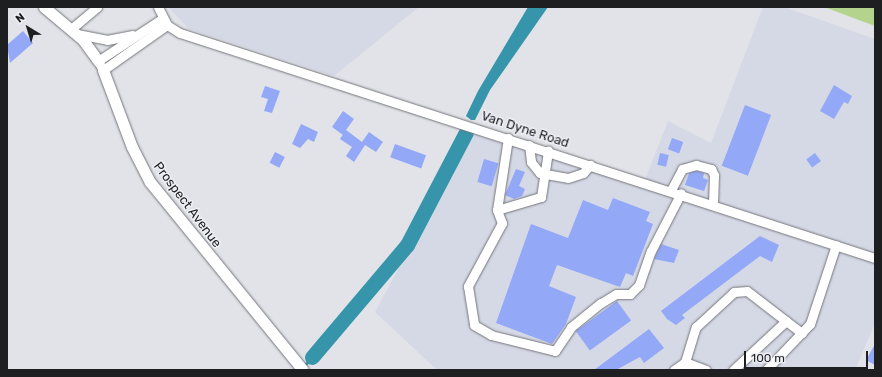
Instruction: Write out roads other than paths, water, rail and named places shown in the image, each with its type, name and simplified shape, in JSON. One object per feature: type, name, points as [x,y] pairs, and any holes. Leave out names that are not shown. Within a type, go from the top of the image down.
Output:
[{"type":"main road","name":"Prospect Avenue","points":[[44,7],[74,32],[100,66],[132,147],[150,182],[301,367]]},
{"type":"street","points":[[74,32],[97,7]]},
{"type":"street","points":[[158,7],[165,21]]},
{"type":"street","points":[[74,32],[113,40],[165,21]]},
{"type":"street","points":[[100,66],[165,21]]},
{"type":"street","name":"Van Dyne Road","points":[[165,21],[180,33],[681,193],[875,258]]},
{"type":"street","points":[[100,66],[150,27]]},
{"type":"street","points":[[508,138],[497,210],[502,223],[468,286],[474,324],[491,335],[555,351],[571,327],[601,303],[616,294],[630,294],[639,285],[651,251],[681,193]]},
{"type":"street","points":[[529,145],[531,162],[545,174],[568,178],[583,173],[590,165]]},
{"type":"street","points":[[497,210],[541,197],[548,151]]},
{"type":"street","points":[[671,190],[682,169],[696,165],[710,169],[714,175],[713,204]]},
{"type":"street","points":[[766,370],[810,324],[836,245]]},
{"type":"street","points":[[674,370],[685,362],[696,327],[734,292],[747,291],[802,333]]},
{"type":"street","points":[[733,370],[786,321]]},
{"type":"street","points":[[685,362],[691,370]]},
{"type":"street","points":[[685,362],[706,370]]},
{"type":"water","points":[[528,7],[548,7],[490,90],[475,120],[471,120],[466,116],[478,91]]},
{"type":"waterway","points":[[312,357],[407,245],[466,132]]},
{"type":"waterway","points":[[303,367],[312,357]]}]
